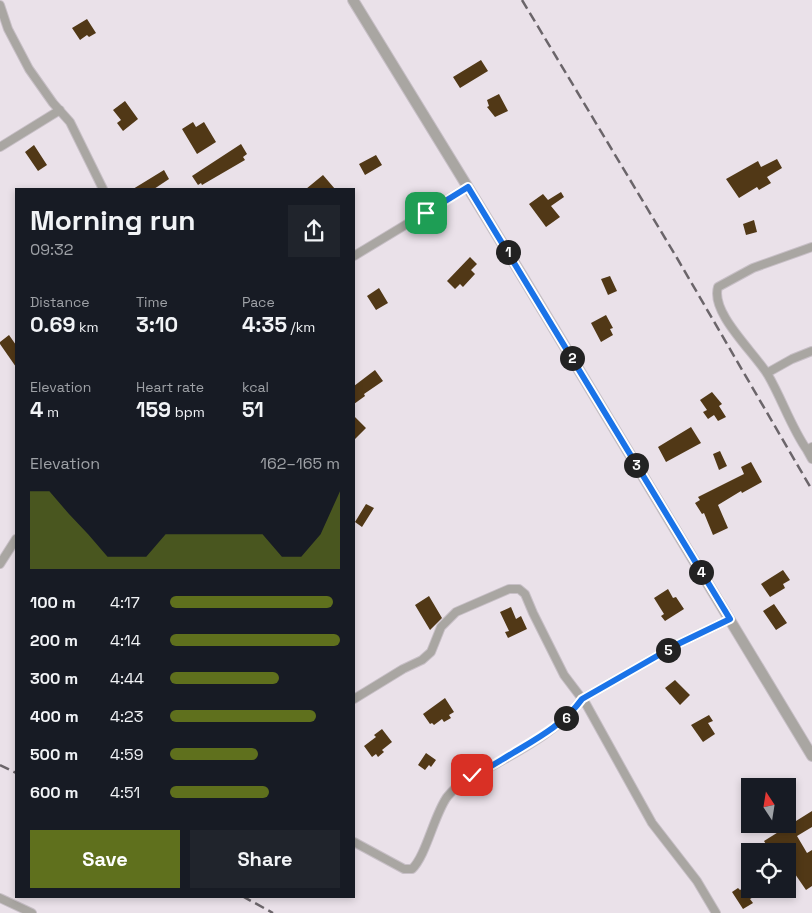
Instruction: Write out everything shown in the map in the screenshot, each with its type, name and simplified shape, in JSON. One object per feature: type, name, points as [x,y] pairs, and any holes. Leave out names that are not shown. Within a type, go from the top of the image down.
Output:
[{"type":"street","points":[[353,0],[812,756]]},
{"type":"street","points":[[0,5],[8,29],[29,69],[70,122],[103,188]]},
{"type":"street","points":[[0,147],[60,110]]},
{"type":"street","points":[[355,255],[468,187]]},
{"type":"street","points":[[812,248],[753,268],[718,287],[717,292],[717,299],[721,310],[767,373],[799,439],[809,449],[812,459]]},
{"type":"street","points":[[767,373],[812,350]]},
{"type":"street","points":[[0,564],[15,541]]},
{"type":"street","points":[[355,698],[403,669],[422,660],[431,652],[441,627],[456,612],[509,589],[520,589],[525,594],[564,675],[576,694],[582,699],[652,823],[697,881],[716,913]]},
{"type":"street","points":[[355,843],[404,868],[412,869],[419,860],[447,798],[462,781],[485,770],[550,730],[571,713],[582,699],[678,644],[730,619]]},
{"type":"street","points":[[0,898],[32,913]]},
{"type":"building","points":[[87,19],[96,33],[89,37],[87,35],[80,40],[72,28]]},
{"type":"building","points":[[481,60],[488,71],[460,88],[453,77]]},
{"type":"building","points":[[499,94],[508,111],[495,117],[487,107],[489,106],[487,100]]},
{"type":"building","points":[[125,101],[138,119],[123,131],[117,123],[121,120],[113,110]]},
{"type":"building","points":[[193,122],[196,127],[204,122],[216,142],[197,154],[182,129]]},
{"type":"building","points":[[241,144],[247,154],[243,157],[245,160],[202,185],[201,183],[198,185],[192,176]]},
{"type":"building","points":[[34,145],[47,165],[38,171],[25,152]]},
{"type":"building","points":[[376,155],[382,165],[365,175],[359,164]]},
{"type":"building","points":[[777,159],[782,168],[767,177],[771,183],[759,190],[757,187],[739,198],[726,179],[758,161],[761,167]]},
{"type":"building","points":[[164,170],[169,179],[156,188],[135,188]]},
{"type":"building","points":[[323,175],[334,188],[307,188]]},
{"type":"building","points":[[561,192],[564,197],[551,206],[560,217],[546,227],[529,204],[543,194],[548,200]]},
{"type":"building","points":[[754,220],[757,232],[746,235],[743,224]]},
{"type":"building","points":[[470,257],[477,264],[471,270],[475,274],[463,287],[460,284],[455,289],[447,281]]},
{"type":"building","points":[[610,276],[617,291],[608,295],[601,279]]},
{"type":"building","points":[[379,288],[388,303],[376,310],[367,296]]},
{"type":"building","points":[[606,315],[613,328],[610,329],[613,335],[601,342],[591,323]]},
{"type":"building","points":[[9,335],[15,344],[15,366],[0,344]]},
{"type":"building","points":[[375,370],[383,381],[364,394],[365,396],[355,403],[355,385]]},
{"type":"building","points":[[712,392],[722,404],[719,406],[726,417],[718,421],[714,415],[708,419],[703,412],[707,410],[700,400]]},
{"type":"building","points":[[355,417],[366,428],[355,439]]},
{"type":"building","points":[[691,427],[701,443],[666,462],[658,447]]},
{"type":"building","points":[[720,451],[727,466],[719,470],[713,454]]},
{"type":"building","points":[[751,462],[762,482],[742,493],[741,491],[718,505],[728,528],[713,535],[704,513],[702,514],[695,503],[700,500],[698,497],[744,474],[741,467]]},
{"type":"building","points":[[366,504],[374,508],[362,527],[355,522]]},
{"type":"building","points":[[783,570],[790,580],[783,584],[785,588],[770,597],[761,584]]},
{"type":"building","points":[[668,589],[673,598],[676,597],[684,609],[665,621],[661,616],[664,614],[654,598]]},
{"type":"building","points":[[429,596],[442,618],[430,630],[415,605]]},
{"type":"building","points":[[774,604],[787,623],[776,630],[763,611]]},
{"type":"building","points":[[511,607],[516,619],[521,616],[527,629],[508,638],[505,632],[509,631],[500,612]]},
{"type":"building","points":[[675,680],[690,695],[680,705],[665,688]]},
{"type":"building","points":[[445,698],[454,712],[449,715],[451,718],[444,722],[442,719],[434,725],[430,724],[423,714]]},
{"type":"building","points":[[709,715],[713,721],[708,723],[715,734],[703,742],[691,725]]},
{"type":"building","points":[[382,729],[392,742],[382,750],[384,752],[378,757],[376,754],[372,757],[364,746],[376,737],[374,735]]},
{"type":"building","points":[[426,753],[436,760],[431,767],[429,765],[425,770],[418,765]]},
{"type":"building","points":[[812,811],[812,827],[797,836],[807,853],[812,850],[812,886],[806,890],[796,875],[796,843],[765,843],[764,841],[777,833],[796,833],[796,821]]},
{"type":"building","points":[[738,888],[741,898],[752,898],[750,899],[753,903],[743,909],[732,892]]},
{"type":"railway","points":[[522,0],[677,258],[812,490]]},
{"type":"railway","points":[[0,765],[15,772]]},
{"type":"railway","points":[[246,898],[273,913]]},
{"type":"route","points":[[426,213],[468,187],[730,619],[678,644],[582,699],[571,713],[550,730],[485,770],[472,775]]}]
